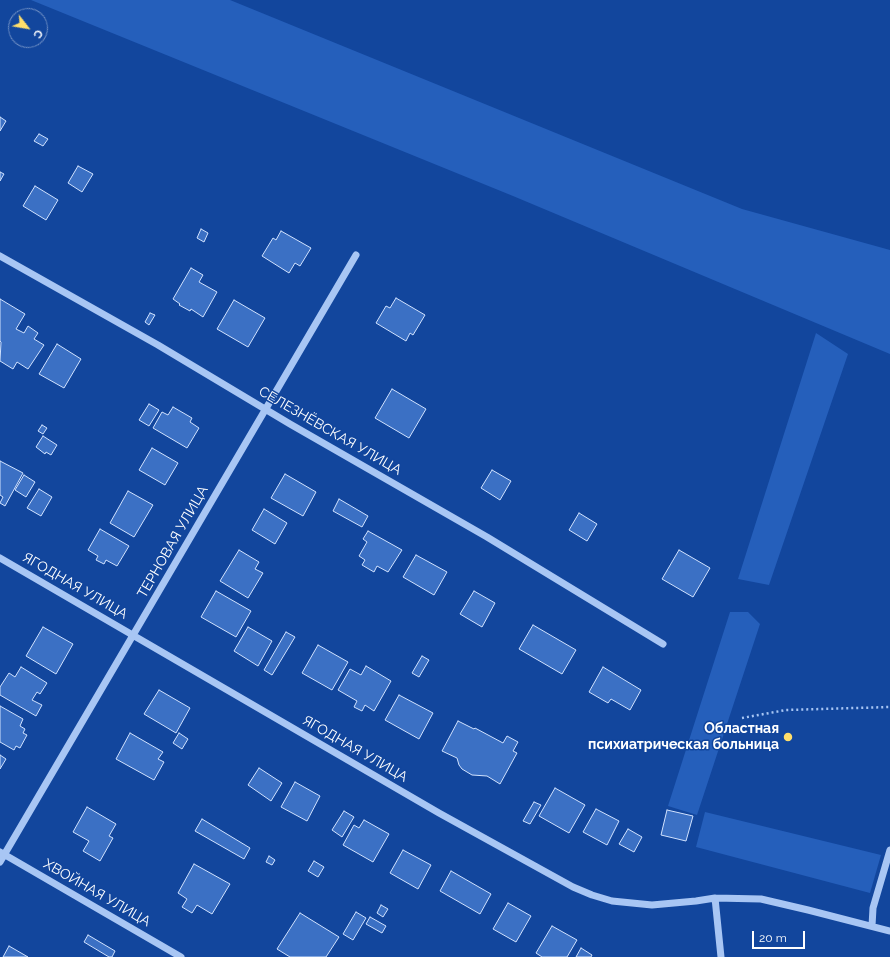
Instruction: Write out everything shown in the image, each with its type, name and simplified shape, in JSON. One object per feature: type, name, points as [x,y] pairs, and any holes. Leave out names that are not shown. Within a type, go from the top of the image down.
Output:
[{"type":"street","name":"ТЕРНОВАЯ УЛИЦА","points":[[0,862],[2,853],[133,635],[356,255]]},
{"type":"street","name":"СЕЛЕЗНЁВСКАЯ УЛИЦА","points":[[0,256],[158,345],[265,409],[487,537],[663,644]]},
{"type":"street","name":"ЯГОДНАЯ УЛИЦА","points":[[0,558],[439,813],[592,896],[612,901],[652,905],[715,898],[762,899],[890,931]]},
{"type":"street","points":[[872,926],[873,908],[890,850]]},
{"type":"street","name":"ХВОЙНАЯ УЛИЦА","points":[[2,853],[182,957]]},
{"type":"street","points":[[715,898],[721,957]]},
{"type":"path","points":[[742,718],[786,710],[890,707]]},
{"type":"shaded area","points":[[31,0],[230,0],[742,209],[890,250],[890,354],[513,196]]},
{"type":"shaded area","points":[[816,333],[848,354],[769,585],[738,579]]},
{"type":"shaded area","points":[[730,612],[748,612],[760,624],[697,815],[668,806]]},
{"type":"shaded area","points":[[705,812],[881,855],[870,893],[696,847]]},
{"type":"building","points":[[0,117],[6,121],[0,131]]},
{"type":"building","points":[[39,134],[48,139],[43,146],[34,141]]},
{"type":"building","points":[[78,166],[93,174],[82,192],[68,183]]},
{"type":"building","points":[[0,172],[4,174],[0,181]]},
{"type":"building","points":[[35,186],[58,200],[46,220],[23,206]]},
{"type":"building","points":[[201,229],[208,233],[204,242],[197,238]]},
{"type":"building","points":[[281,231],[311,248],[300,266],[295,263],[289,273],[262,256],[273,238],[276,240]]},
{"type":"building","points":[[191,268],[203,275],[199,282],[217,292],[203,317],[191,309],[190,311],[179,305],[180,304],[173,299]]},
{"type":"building","points":[[396,298],[425,315],[413,335],[410,333],[406,341],[376,323],[386,306],[390,308]]},
{"type":"building","points":[[0,299],[25,314],[16,329],[24,333],[28,326],[38,333],[34,339],[44,345],[28,369],[17,362],[13,369],[0,361]]},
{"type":"building","points":[[234,300],[265,318],[248,347],[217,329]]},
{"type":"building","points":[[150,313],[155,315],[149,325],[145,322]]},
{"type":"building","points":[[57,344],[81,359],[64,388],[39,374]]},
{"type":"building","points":[[392,389],[426,409],[409,438],[375,418]]},
{"type":"building","points":[[149,404],[159,410],[149,426],[139,420]]},
{"type":"building","points":[[173,407],[192,418],[190,422],[199,428],[187,448],[153,428],[162,412],[168,415]]},
{"type":"building","points":[[42,425],[47,428],[43,434],[38,431]]},
{"type":"building","points":[[43,436],[57,445],[51,455],[46,452],[45,454],[36,447]]},
{"type":"building","points":[[152,448],[178,463],[165,485],[139,470]]},
{"type":"building","points":[[0,461],[23,473],[5,506],[0,503],[3,497],[0,495]]},
{"type":"building","points":[[492,470],[511,481],[500,500],[481,488]]},
{"type":"building","points":[[285,474],[316,492],[303,516],[271,498]]},
{"type":"building","points":[[24,475],[35,482],[26,497],[15,490]]},
{"type":"building","points":[[39,489],[52,497],[41,516],[27,508]]},
{"type":"building","points":[[128,491],[153,505],[134,537],[110,523]]},
{"type":"building","points":[[339,499],[368,516],[362,527],[333,511]]},
{"type":"building","points":[[264,509],[287,523],[275,544],[252,530]]},
{"type":"building","points":[[579,513],[597,524],[587,541],[569,530]]},
{"type":"building","points":[[100,529],[129,546],[117,566],[106,560],[104,564],[96,560],[98,556],[88,550]]},
{"type":"building","points":[[368,531],[402,550],[388,572],[377,566],[374,572],[362,565],[365,560],[359,556],[367,542],[363,539]]},
{"type":"building","points":[[239,550],[259,562],[255,569],[263,573],[248,598],[220,581]]},
{"type":"building","points":[[679,550],[710,568],[693,597],[662,579]]},
{"type":"building","points":[[416,555],[447,572],[434,595],[403,577]]},
{"type":"building","points":[[216,591],[251,611],[236,637],[201,617]]},
{"type":"building","points":[[474,591],[495,603],[482,627],[460,614]]},
{"type":"building","points":[[533,625],[576,650],[562,674],[519,649]]},
{"type":"building","points":[[43,627],[73,644],[56,674],[26,656]]},
{"type":"building","points":[[248,627],[272,641],[258,666],[234,651]]},
{"type":"building","points":[[286,632],[295,637],[272,675],[264,670]]},
{"type":"building","points":[[318,645],[348,662],[332,690],[302,673]]},
{"type":"building","points":[[422,656],[429,660],[419,677],[412,673]]},
{"type":"building","points":[[366,666],[391,681],[374,711],[365,705],[362,711],[354,707],[357,701],[338,690],[350,669],[361,675]]},
{"type":"building","points":[[21,667],[47,683],[40,694],[37,692],[32,700],[42,705],[36,716],[0,695],[0,687],[9,673],[15,677]]},
{"type":"building","points":[[603,667],[641,690],[630,710],[611,699],[608,703],[589,692]]},
{"type":"building","points":[[159,690],[190,708],[176,733],[144,714]]},
{"type":"building","points":[[399,695],[433,713],[419,739],[385,720]]},
{"type":"building","points":[[0,706],[23,719],[20,726],[25,729],[23,733],[27,735],[20,748],[16,746],[14,750],[0,742]]},
{"type":"building","points":[[458,721],[503,743],[507,736],[518,742],[513,751],[517,753],[500,784],[487,776],[472,775],[462,769],[457,758],[442,751]]},
{"type":"building","points":[[130,733],[163,752],[158,759],[164,762],[154,780],[116,759]]},
{"type":"building","points":[[179,733],[188,739],[182,749],[173,743]]},
{"type":"building","points":[[0,755],[6,759],[0,769]]},
{"type":"building","points":[[259,768],[282,783],[271,801],[248,785]]},
{"type":"building","points":[[295,782],[320,796],[307,821],[281,807]]},
{"type":"building","points":[[555,788],[585,805],[569,833],[539,816]]},
{"type":"building","points":[[534,802],[541,805],[530,824],[523,821]]},
{"type":"building","points":[[87,807],[116,824],[109,836],[113,838],[100,861],[83,851],[89,841],[73,832]]},
{"type":"building","points":[[596,809],[619,821],[607,845],[583,832]]},
{"type":"building","points":[[667,810],[693,816],[686,841],[661,835]]},
{"type":"building","points":[[344,811],[354,817],[342,837],[332,830]]},
{"type":"building","points":[[202,819],[250,848],[244,859],[195,831]]},
{"type":"building","points":[[364,820],[389,834],[373,862],[343,845],[354,825],[359,828]]},
{"type":"building","points":[[628,829],[642,837],[634,852],[619,844]]},
{"type":"building","points":[[403,850],[431,865],[418,889],[390,873]]},
{"type":"building","points":[[269,856],[275,860],[272,865],[266,862]]},
{"type":"building","points":[[314,861],[324,867],[318,877],[308,871]]},
{"type":"building","points":[[194,864],[230,884],[212,914],[197,905],[192,913],[182,907],[187,899],[178,893]]},
{"type":"building","points":[[451,871],[491,894],[480,914],[440,891]]},
{"type":"building","points":[[508,903],[531,916],[516,942],[493,929]]},
{"type":"building","points":[[381,905],[388,909],[383,917],[377,913]]},
{"type":"building","points":[[356,912],[366,918],[353,940],[343,934]]},
{"type":"building","points":[[300,913],[339,937],[326,957],[290,957],[277,949]]},
{"type":"building","points":[[370,917],[386,926],[382,933],[366,924]]},
{"type":"building","points":[[552,926],[577,940],[567,957],[542,957],[536,953]]},
{"type":"building","points":[[88,935],[115,951],[112,957],[109,957],[84,942]]},
{"type":"building","points":[[9,946],[28,957],[3,957]]},
{"type":"building","points":[[581,948],[592,955],[591,957],[576,957]]},
{"type":"place","name":"Областная психиатрическая больница","points":[[788,737]]}]
